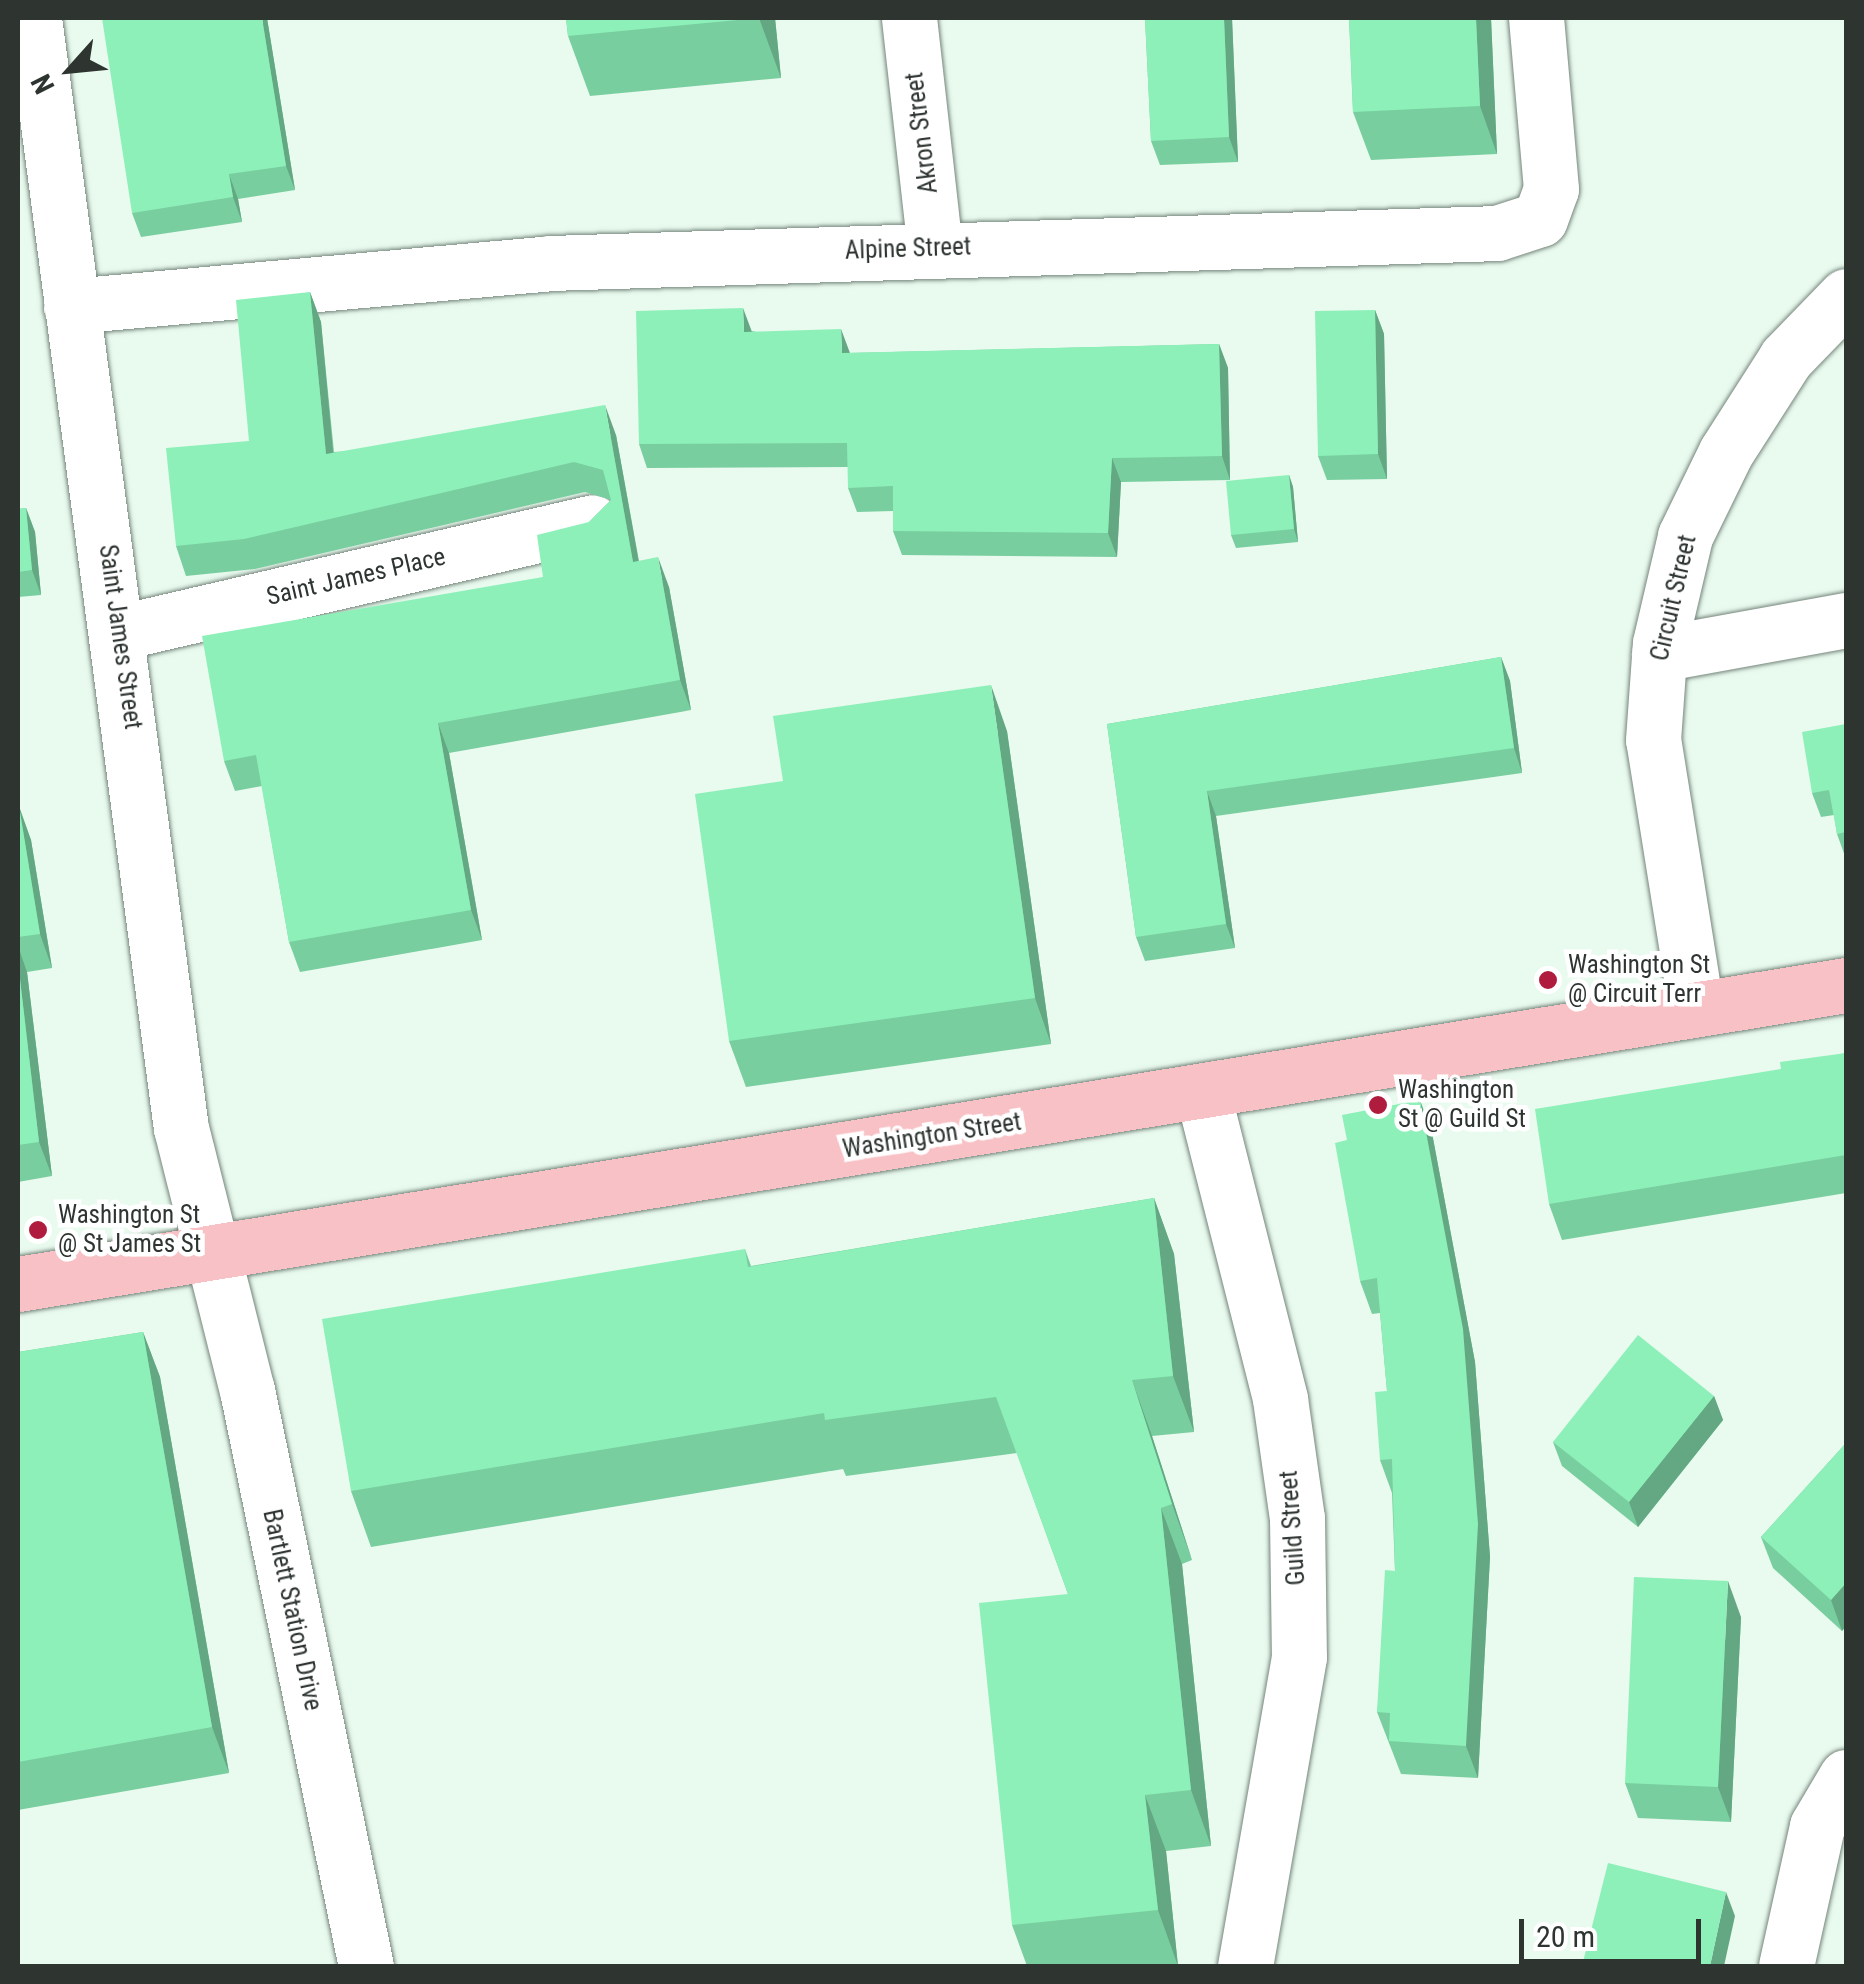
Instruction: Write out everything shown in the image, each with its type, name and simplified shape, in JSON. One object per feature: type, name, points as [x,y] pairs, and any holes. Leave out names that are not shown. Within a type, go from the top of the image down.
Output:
[{"type":"main road","name":"Washington Street","points":[[18,1284],[1204,1094],[1696,1006],[1846,985]]},
{"type":"street","name":"Saint James Street","points":[[34,18],[70,306],[121,632],[181,1128],[211,1256]]},
{"type":"street","name":"Akron Street","points":[[909,18],[936,248]]},
{"type":"street","name":"Alpine Street","points":[[70,306],[550,262],[1497,233],[1540,219],[1551,189],[1536,18]]},
{"type":"street","name":"Circuit Street","points":[[1696,1006],[1653,740],[1659,654],[1685,536],[1726,452],[1786,358],[1846,296]]},
{"type":"street","name":"Saint James Place","points":[[121,632],[592,522]]},
{"type":"street","points":[[1659,654],[1846,620]]},
{"type":"street","name":"Guild Street","points":[[1204,1094],[1280,1399],[1297,1518],[1299,1658],[1244,1966]]},
{"type":"street","name":"Bartlett Station Drive","points":[[211,1256],[366,1966]]},
{"type":"street","points":[[1786,1966],[1817,1826],[1846,1776]]},
{"type":"building","points":[[102,18],[262,18],[286,166],[229,174],[233,197],[132,213]]},
{"type":"building","points":[[566,18],[759,18],[568,36]]},
{"type":"building","points":[[1145,18],[1224,18],[1229,137],[1151,141]]},
{"type":"building","points":[[1349,18],[1476,18],[1480,106],[1353,112]]},
{"type":"building","points":[[310,292],[326,454],[605,405],[633,562],[658,557],[680,680],[438,723],[471,910],[289,942],[256,755],[224,761],[202,636],[543,577],[537,535],[589,522],[611,500],[603,470],[574,462],[244,539],[176,546],[166,448],[249,441],[236,300]]},
{"type":"building","points":[[743,308],[744,332],[841,329],[842,353],[1219,344],[1222,456],[1112,458],[1108,533],[893,531],[893,486],[848,488],[847,443],[639,444],[636,311]]},
{"type":"building","points":[[1375,310],[1378,454],[1318,456],[1315,311]]},
{"type":"building","points":[[1289,475],[1294,529],[1231,535],[1226,481]]},
{"type":"building","points":[[26,508],[32,570],[18,572],[18,509]]},
{"type":"building","points":[[1501,657],[1514,748],[1207,791],[1226,924],[1136,937],[1107,724]]},
{"type":"building","points":[[991,685],[1035,998],[729,1041],[695,794],[783,781],[773,716]]},
{"type":"building","points":[[1846,724],[1846,832],[1837,834],[1829,790],[1812,793],[1802,732]]},
{"type":"building","points":[[18,806],[40,934],[18,937]]},
{"type":"building","points":[[18,962],[39,1142],[18,1145]]},
{"type":"building","points":[[1846,1053],[1846,1155],[1549,1204],[1535,1109],[1781,1069],[1780,1062]]},
{"type":"building","points":[[1420,1100],[1463,1329],[1478,1524],[1466,1746],[1389,1741],[1390,1713],[1377,1712],[1385,1570],[1395,1571],[1392,1459],[1380,1460],[1375,1392],[1387,1391],[1377,1278],[1360,1281],[1335,1143],[1347,1140],[1342,1115]]},
{"type":"building","points":[[1154,1198],[1173,1376],[1132,1380],[1172,1504],[1161,1508],[1191,1790],[1145,1795],[1158,1910],[1012,1925],[979,1603],[1068,1594],[996,1397],[825,1420],[824,1413],[351,1491],[322,1319],[745,1249],[748,1267]]},
{"type":"building","points":[[143,1332],[212,1727],[18,1762],[18,1352]]},
{"type":"building","points":[[1638,1335],[1714,1396],[1629,1502],[1553,1442]]},
{"type":"building","points":[[1846,1443],[1846,1583],[1831,1600],[1761,1537]]},
{"type":"building","points":[[1634,1577],[1728,1581],[1718,1787],[1625,1783]]},
{"type":"building","points":[[1608,1863],[1726,1892],[1710,1966],[1582,1966]]},
{"type":"place","name":"Washington St @ Circuit Terr","points":[[1548,980]]},
{"type":"place","name":"Washington St @ Guild St","points":[[1378,1105]]},
{"type":"place","name":"Washington St @ St James St","points":[[38,1230]]}]
